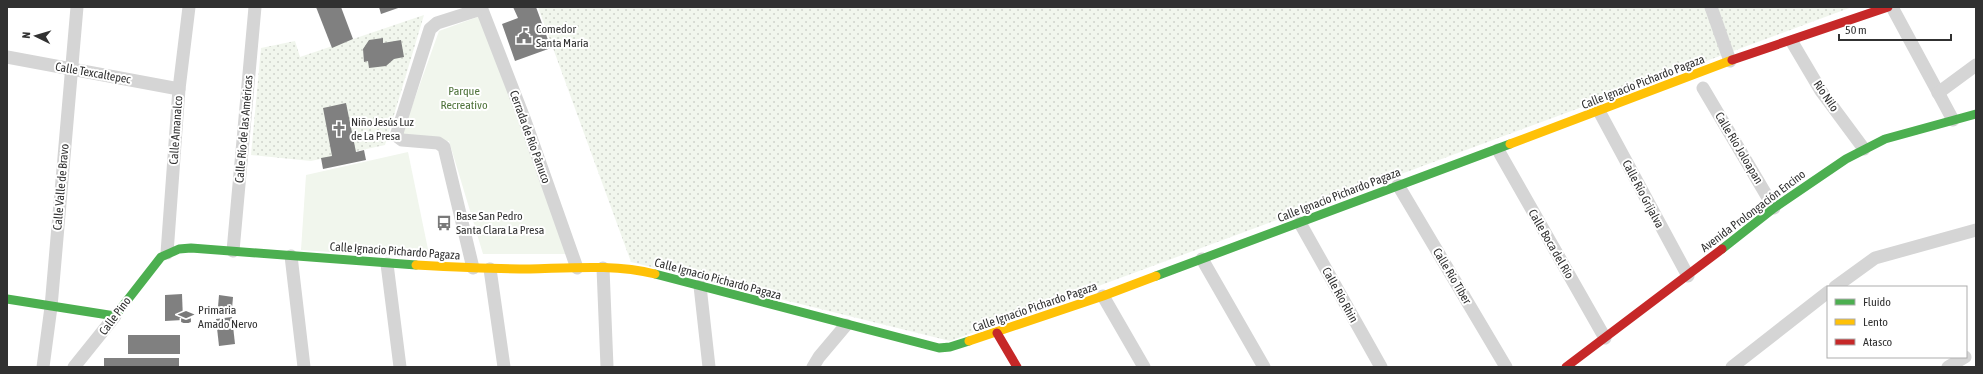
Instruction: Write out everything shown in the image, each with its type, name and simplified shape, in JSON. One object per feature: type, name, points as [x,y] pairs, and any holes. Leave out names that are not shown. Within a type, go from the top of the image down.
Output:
[{"type":"street","name":"Calle Valle de Bravo","points":[[43,367],[51,307],[70,70],[77,7]]},
{"type":"street","name":"Calle Amanalco","points":[[167,253],[179,89],[189,7]]},
{"type":"street","name":"Calle Río de las Américas","points":[[233,251],[256,7]]},
{"type":"street","points":[[1711,7],[1730,61]]},
{"type":"street","name":"Calle Ignacio Pichardo Pagaza","points":[[154,263],[167,253],[179,249],[191,248],[387,264],[490,269],[603,268],[642,272],[939,348],[957,346],[1103,296],[1398,185],[1498,150],[1730,61],[1792,42],[1888,7]]},
{"type":"street","points":[[1892,7],[1953,120]]},
{"type":"street","points":[[474,268],[444,147],[438,143],[402,140],[398,137],[397,133],[430,29],[437,23],[481,8]]},
{"type":"street","name":"Cerrada de Río Pánuco","points":[[481,8],[524,118],[577,268]]},
{"type":"street","name":"Río Nilo","points":[[1792,42],[1821,91],[1864,149]]},
{"type":"street","name":"Calle Texcaltepec","points":[[7,57],[70,70],[179,89]]},
{"type":"street","points":[[1938,93],[1976,65]]},
{"type":"street","name":"Calle Río Joloapan","points":[[1703,88],[1774,208]]},
{"type":"street","name":"Calle Río Grijalva","points":[[1599,111],[1688,276]]},
{"type":"street","name":"Avenida Prolongación Encino","points":[[1566,367],[1688,276],[1774,208],[1846,159],[1886,139],[1976,114]]},
{"type":"street","name":"Calle Boca del Río","points":[[1498,150],[1605,338]]},
{"type":"street","name":"Calle Río Tiber","points":[[1398,185],[1506,367]]},
{"type":"street","name":"Calle Río Rhin","points":[[1300,223],[1381,367]]},
{"type":"street","points":[[1836,286],[1875,258],[1976,230]]},
{"type":"street","points":[[291,256],[304,367]]},
{"type":"street","points":[[1202,259],[1264,367]]},
{"type":"street","name":"Calle Pino","points":[[74,367],[87,353],[154,263]]},
{"type":"street","points":[[387,264],[400,367]]},
{"type":"street","points":[[603,268],[607,367]]},
{"type":"street","points":[[490,269],[504,367]]},
{"type":"street","points":[[700,286],[709,367]]},
{"type":"street","points":[[1732,367],[1827,293]]},
{"type":"street","points":[[1103,296],[1144,367]]},
{"type":"street","points":[[7,299],[115,316]]},
{"type":"street","points":[[813,367],[819,357],[846,325]]},
{"type":"street","points":[[997,333],[1017,367]]},
{"type":"street","points":[[1967,356],[1976,350]]},
{"type":"street","points":[[87,353],[89,367]]},
{"type":"street","points":[[1948,367],[1964,358]]},
{"type":"green space","points":[[538,7],[1852,7],[950,341],[631,262]]},
{"type":"green space","points":[[424,15],[385,145],[311,161],[251,155],[261,48],[295,41],[300,57]]},
{"type":"green space","name":"Parque Recreativo","points":[[483,15],[566,254],[483,254],[449,141],[401,137],[439,31]]},
{"type":"green space","points":[[408,152],[430,259],[301,250],[306,175]]},
{"type":"building","points":[[316,7],[341,7],[353,39],[332,48]]},
{"type":"building","points":[[379,7],[401,7],[381,14]]},
{"type":"building","points":[[513,7],[536,7],[551,48],[515,61],[502,24],[518,18]]},
{"type":"building","points":[[383,38],[383,43],[401,40],[404,57],[394,59],[386,66],[369,68],[368,61],[364,62],[363,49],[369,40]]},
{"type":"building","name":"Niño Jesús Luz de La Presa","points":[[346,103],[356,152],[364,150],[366,160],[323,169],[321,158],[332,156],[323,108]]},
{"type":"building","points":[[182,294],[183,320],[165,321],[165,295]]},
{"type":"building","points":[[219,295],[233,297],[232,309],[218,307]]},
{"type":"building","points":[[232,317],[235,344],[219,346],[216,319]]},
{"type":"building","points":[[128,335],[180,335],[180,354],[128,354]]},
{"type":"building","points":[[104,358],[179,358],[179,367],[104,367]]},
{"type":"traffic: fast","points":[[1722,249],[1774,208],[1846,159],[1885,139],[1976,114]]},
{"type":"traffic: fast","points":[[1156,276],[1510,144]]},
{"type":"traffic: fast","points":[[7,299],[115,316],[161,257],[179,249],[191,248],[416,265]]},
{"type":"traffic: fast","points":[[655,274],[939,348],[950,347],[969,341]]},
{"type":"traffic: slow","points":[[1510,144],[1732,60]]},
{"type":"traffic: slow","points":[[416,265],[516,269],[609,268],[655,274]]},
{"type":"traffic: slow","points":[[969,341],[1103,296],[1156,276]]},
{"type":"traffic: jam","points":[[1732,60],[1888,7]]},
{"type":"traffic: jam","points":[[1566,367],[1722,249]]},
{"type":"traffic: jam","points":[[997,333],[1017,367]]},
{"type":"place","name":"Comedor Santa María","points":[[524,36]]},
{"type":"place","name":"Niño Jesús Luz de La Presa","points":[[339,129]]},
{"type":"place","name":"Base San Pedro Santa Clara La Presa","points":[[444,223]]},
{"type":"place","name":"Primaria Amado Nervo","points":[[186,317]]}]
